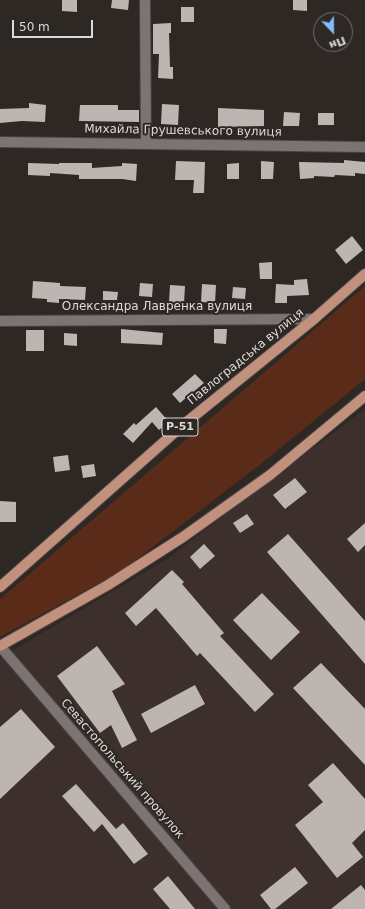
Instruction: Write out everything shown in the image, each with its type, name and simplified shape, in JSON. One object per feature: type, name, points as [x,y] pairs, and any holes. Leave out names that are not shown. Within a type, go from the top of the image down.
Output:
[{"type":"main road","name":"Павлоградська вулиця","points":[[0,587],[182,425],[314,319],[365,274]]},
{"type":"main road","points":[[0,646],[108,585],[183,537],[270,475],[365,396]]},
{"type":"street","points":[[145,0],[146,144]]},
{"type":"street","name":"Михайла Грушевського вулиця","points":[[0,142],[365,146]]},
{"type":"street","name":"Олександра Лавренка вулиця","points":[[0,321],[314,319]]},
{"type":"street","name":"Севастопольський провулок","points":[[0,646],[225,909]]},
{"type":"shaded area","points":[[365,286],[365,379],[262,463],[123,570],[0,637],[0,599]]},
{"type":"shaded area","points":[[365,409],[365,909],[0,909],[0,658],[167,559]]},
{"type":"building","points":[[62,0],[77,0],[77,12],[62,11]]},
{"type":"building","points":[[112,0],[129,0],[128,10],[111,8]]},
{"type":"building","points":[[293,0],[307,0],[307,11],[293,10]]},
{"type":"building","points":[[181,7],[194,7],[194,22],[181,22]]},
{"type":"building","points":[[171,23],[171,33],[169,33],[170,67],[173,67],[173,79],[158,78],[159,54],[153,54],[153,24]]},
{"type":"building","points":[[29,103],[46,105],[45,122],[22,121],[0,123],[0,109],[29,108]]},
{"type":"building","points":[[162,104],[179,105],[178,125],[161,124]]},
{"type":"building","points":[[80,105],[118,105],[118,110],[139,110],[139,122],[79,121]]},
{"type":"building","points":[[218,108],[264,110],[264,126],[218,127]]},
{"type":"building","points":[[284,112],[300,113],[299,126],[283,126]]},
{"type":"building","points":[[318,113],[334,113],[334,125],[318,125]]},
{"type":"building","points":[[344,160],[365,162],[365,174],[355,173],[355,176],[335,175],[334,177],[314,176],[314,178],[300,179],[299,162],[344,163]]},
{"type":"building","points":[[176,161],[205,162],[204,193],[193,193],[194,180],[175,180]]},
{"type":"building","points":[[261,161],[274,162],[273,179],[261,179]]},
{"type":"building","points":[[28,163],[92,163],[92,168],[122,166],[122,163],[137,164],[136,181],[122,179],[79,179],[79,175],[50,173],[50,176],[28,175]]},
{"type":"building","points":[[239,163],[239,179],[227,179],[227,164]]},
{"type":"building","points":[[352,236],[363,250],[346,264],[335,250]]},
{"type":"building","points":[[272,262],[272,279],[260,279],[259,263]]},
{"type":"building","points":[[307,279],[309,295],[287,296],[287,303],[275,303],[276,284],[294,285],[294,280]]},
{"type":"building","points":[[33,281],[60,283],[60,286],[86,287],[85,300],[59,299],[59,303],[47,302],[47,299],[32,298]]},
{"type":"building","points":[[140,283],[153,284],[152,297],[139,296]]},
{"type":"building","points":[[202,284],[216,285],[215,303],[201,302]]},
{"type":"building","points":[[170,285],[185,286],[184,303],[169,302]]},
{"type":"building","points":[[233,287],[246,288],[245,299],[232,298]]},
{"type":"building","points":[[103,291],[118,292],[117,300],[103,300]]},
{"type":"building","points":[[121,329],[163,333],[162,345],[121,343]]},
{"type":"building","points":[[214,329],[227,329],[226,344],[214,343]]},
{"type":"building","points":[[26,330],[44,330],[44,351],[26,351]]},
{"type":"building","points":[[64,333],[77,334],[77,346],[64,345]]},
{"type":"building","points":[[195,374],[204,383],[180,403],[172,394]]},
{"type":"building","points":[[156,407],[169,422],[159,430],[152,422],[133,443],[123,434],[134,423],[136,425]]},
{"type":"building","points":[[68,455],[70,470],[55,472],[53,457]]},
{"type":"building","points":[[94,464],[96,476],[83,478],[81,466]]},
{"type":"building","points":[[295,478],[307,492],[285,509],[273,495]]},
{"type":"building","points":[[0,501],[16,502],[16,522],[0,522]]},
{"type":"building","points":[[247,514],[254,524],[240,533],[233,523]]},
{"type":"building","points":[[365,523],[365,545],[358,552],[347,539]]},
{"type":"building","points":[[288,534],[365,621],[365,664],[267,552]]},
{"type":"building","points":[[204,544],[215,556],[200,569],[190,557]]},
{"type":"building","points":[[172,570],[184,582],[182,584],[224,633],[220,636],[274,694],[255,712],[200,653],[197,656],[156,608],[136,626],[125,613]]},
{"type":"building","points":[[262,593],[300,632],[271,660],[233,620]]},
{"type":"building","points":[[97,646],[125,684],[112,691],[137,740],[122,748],[111,725],[100,733],[57,676]]},
{"type":"building","points":[[321,663],[365,709],[365,765],[293,688]]},
{"type":"building","points":[[195,685],[205,704],[151,733],[141,714]]},
{"type":"building","points":[[21,709],[55,747],[0,799],[0,727]]},
{"type":"building","points":[[333,763],[365,799],[365,830],[352,843],[363,857],[337,878],[295,825],[323,802],[308,785]]},
{"type":"building","points":[[76,784],[116,829],[123,823],[148,854],[134,864],[102,824],[94,832],[62,796]]},
{"type":"building","points":[[295,867],[308,883],[275,909],[271,909],[260,895]]},
{"type":"building","points":[[168,876],[195,909],[170,909],[153,889]]},
{"type":"building","points":[[361,885],[365,890],[365,909],[331,909]]}]
